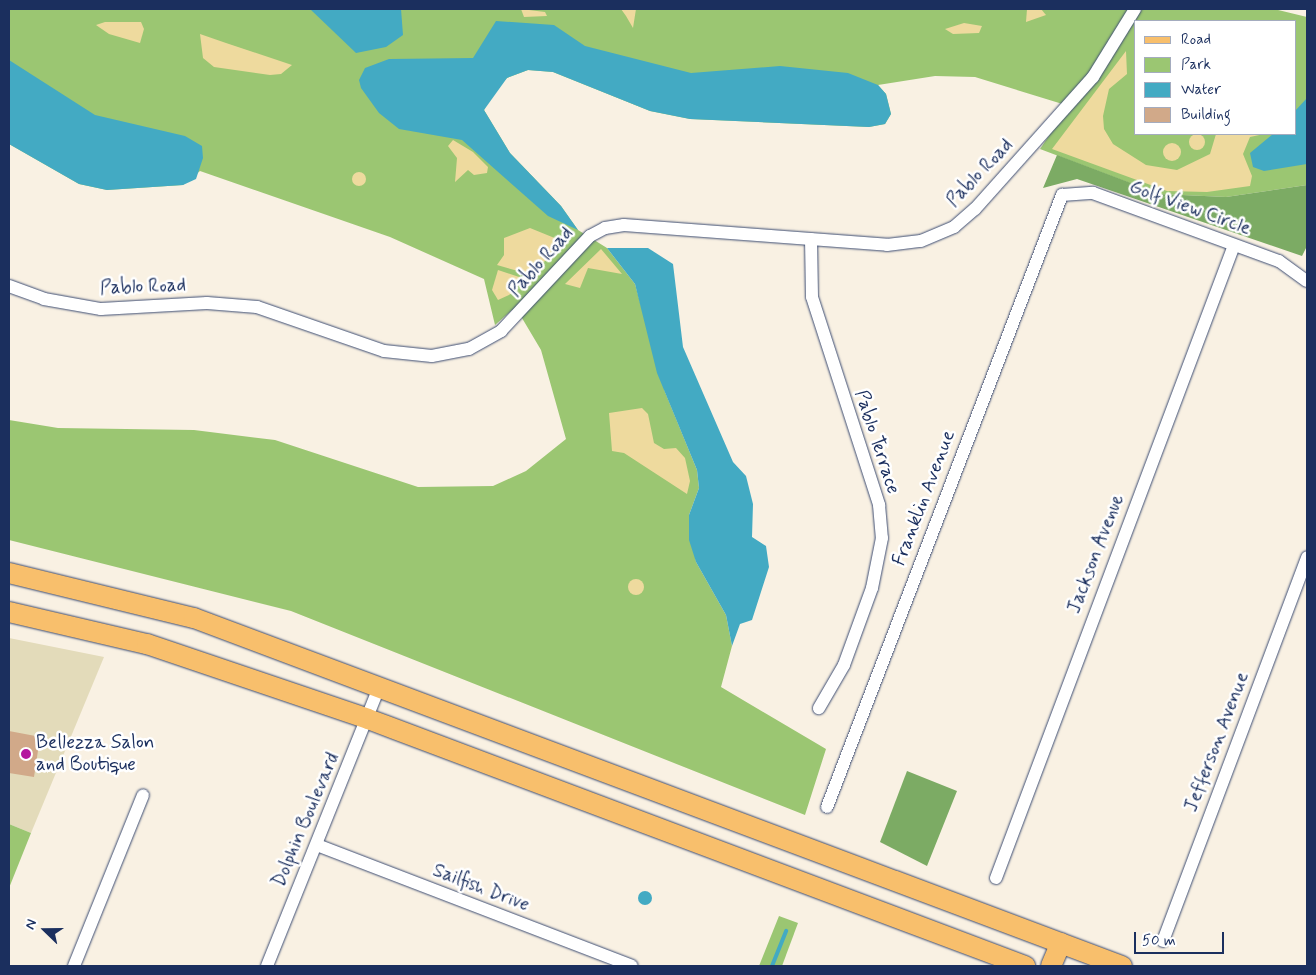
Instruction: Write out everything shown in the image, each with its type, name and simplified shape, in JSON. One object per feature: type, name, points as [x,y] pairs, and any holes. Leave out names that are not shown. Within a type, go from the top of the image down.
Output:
[{"type":"main road","points":[[9,573],[194,618],[1122,966]]},
{"type":"main road","points":[[9,612],[138,641],[368,719],[1025,966]]},
{"type":"main road","points":[[711,848],[723,817]]},
{"type":"main road","points":[[1052,966],[1061,944]]},
{"type":"street","name":"Pablo Road","points":[[9,286],[44,299],[101,309],[207,303],[257,307],[384,351],[432,356],[469,349],[501,331],[590,236],[605,228],[624,225],[904,244],[954,227],[1069,106],[1114,45],[1135,9]]},
{"type":"street","name":"Golf View Circle","points":[[1056,202],[1070,191],[1093,193],[1296,269],[1307,281]]},
{"type":"street","name":"Franklin Avenue","points":[[827,806],[1056,202]]},
{"type":"street","name":"Pablo Terrace","points":[[811,239],[812,297],[879,505],[882,538],[872,588],[844,665],[819,708]]},
{"type":"street","name":"Jackson Avenue","points":[[996,878],[1234,245]]},
{"type":"street","name":"Jefferson Avenue","points":[[1163,941],[1307,557]]},
{"type":"street","name":"Dolphin Boulevard","points":[[267,966],[368,719],[379,687]]},
{"type":"street","points":[[74,966],[143,795]]},
{"type":"street","name":"Sailfish Drive","points":[[317,846],[632,966]]},
{"type":"shaded area","points":[[9,638],[104,657],[31,833],[9,824]]},
{"type":"green space","points":[[9,9],[1274,9],[1307,17],[1307,185],[1226,197],[1159,194],[1040,149],[1069,106],[975,77],[935,76],[878,85],[886,94],[891,114],[885,124],[869,127],[690,119],[650,111],[553,72],[528,70],[507,78],[491,96],[484,110],[510,153],[561,206],[578,230],[607,248],[635,284],[665,392],[697,470],[699,488],[689,515],[696,562],[726,615],[732,646],[721,687],[826,749],[805,815],[291,611],[9,540],[9,420],[58,428],[194,430],[275,440],[418,487],[493,486],[526,471],[566,439],[541,350],[519,313],[512,310],[495,325],[484,279],[390,237],[200,171],[183,185],[107,190],[79,184],[9,144]]},
{"type":"green space","points":[[1057,155],[1160,194],[1226,197],[1307,185],[1307,246],[1302,256],[1077,179],[1043,188]]},
{"type":"green space","points":[[907,771],[957,791],[927,866],[880,842]]},
{"type":"green space","points":[[9,824],[31,833],[9,888]]},
{"type":"green space","points":[[779,916],[798,923],[782,966],[759,966]]},
{"type":"sand","points":[[521,9],[545,12],[547,16],[524,17]]},
{"type":"sand","points":[[621,9],[636,9],[633,28],[626,16]]},
{"type":"sand","points":[[1027,9],[1041,9],[1046,15],[1026,22]]},
{"type":"sand","points":[[105,22],[141,22],[144,29],[140,43],[109,34],[96,25]]},
{"type":"sand","points":[[964,23],[982,26],[979,33],[953,34],[945,29]]},
{"type":"sand","points":[[200,34],[292,65],[281,74],[270,75],[214,67],[203,58]]},
{"type":"sand","points":[[1126,51],[1127,74],[1109,89],[1103,116],[1104,129],[1113,144],[1146,165],[1177,170],[1210,154],[1216,135],[1259,135],[1250,137],[1243,154],[1252,176],[1250,186],[1207,192],[1167,191],[1052,149]]},
{"type":"sand","points":[[1192,135],[1202,135],[1205,139],[1205,145],[1200,150],[1194,150],[1189,145],[1189,139]]},
{"type":"sand","points":[[453,140],[473,152],[488,167],[487,173],[474,175],[468,170],[455,182],[457,158],[448,146]]},
{"type":"sand","points":[[1172,143],[1178,146],[1181,152],[1178,158],[1172,161],[1166,158],[1163,152],[1166,146]]},
{"type":"sand","points":[[356,172],[362,172],[366,179],[362,186],[356,186],[352,182],[352,176]]},
{"type":"sand","points":[[530,228],[557,239],[557,254],[525,273],[497,265],[504,255],[504,238]]},
{"type":"sand","points":[[601,249],[622,274],[588,268],[580,288],[565,284]]},
{"type":"sand","points":[[498,270],[522,278],[513,293],[498,300],[492,290]]},
{"type":"sand","points":[[642,408],[648,414],[654,443],[664,449],[676,448],[685,458],[690,481],[687,494],[624,453],[612,451],[609,413]]},
{"type":"sand","points":[[636,579],[642,581],[644,587],[642,593],[636,595],[630,593],[628,587],[630,581]]},
{"type":"water","points":[[310,9],[401,9],[403,35],[386,47],[356,53]]},
{"type":"water","points":[[496,21],[554,25],[585,46],[691,73],[780,66],[848,73],[878,85],[886,94],[891,114],[885,124],[869,127],[690,119],[650,111],[553,72],[528,70],[507,78],[484,110],[510,153],[561,206],[578,230],[548,216],[462,140],[399,129],[379,113],[361,88],[359,80],[365,68],[389,59],[473,58]]},
{"type":"water","points":[[9,60],[95,115],[185,136],[202,146],[203,158],[196,179],[183,185],[107,190],[79,184],[9,144]]},
{"type":"water","points":[[1307,98],[1307,164],[1264,171],[1253,167],[1250,153],[1272,135],[1296,135],[1296,110]]},
{"type":"water","points":[[607,248],[648,248],[673,264],[683,347],[733,462],[746,476],[753,504],[752,537],[766,546],[769,567],[752,620],[740,624],[732,646],[726,615],[696,562],[689,540],[689,515],[699,488],[697,470],[657,373],[635,284]]},
{"type":"water","points":[[642,891],[648,891],[652,898],[648,905],[642,905],[638,901],[638,895]]},
{"type":"building","points":[[9,731],[46,738],[44,744],[39,744],[34,777],[9,773]]},
{"type":"waterway","points":[[772,966],[786,931]]},
{"type":"place","name":"Bellezza Salon and Boutique","points":[[26,754]]}]
